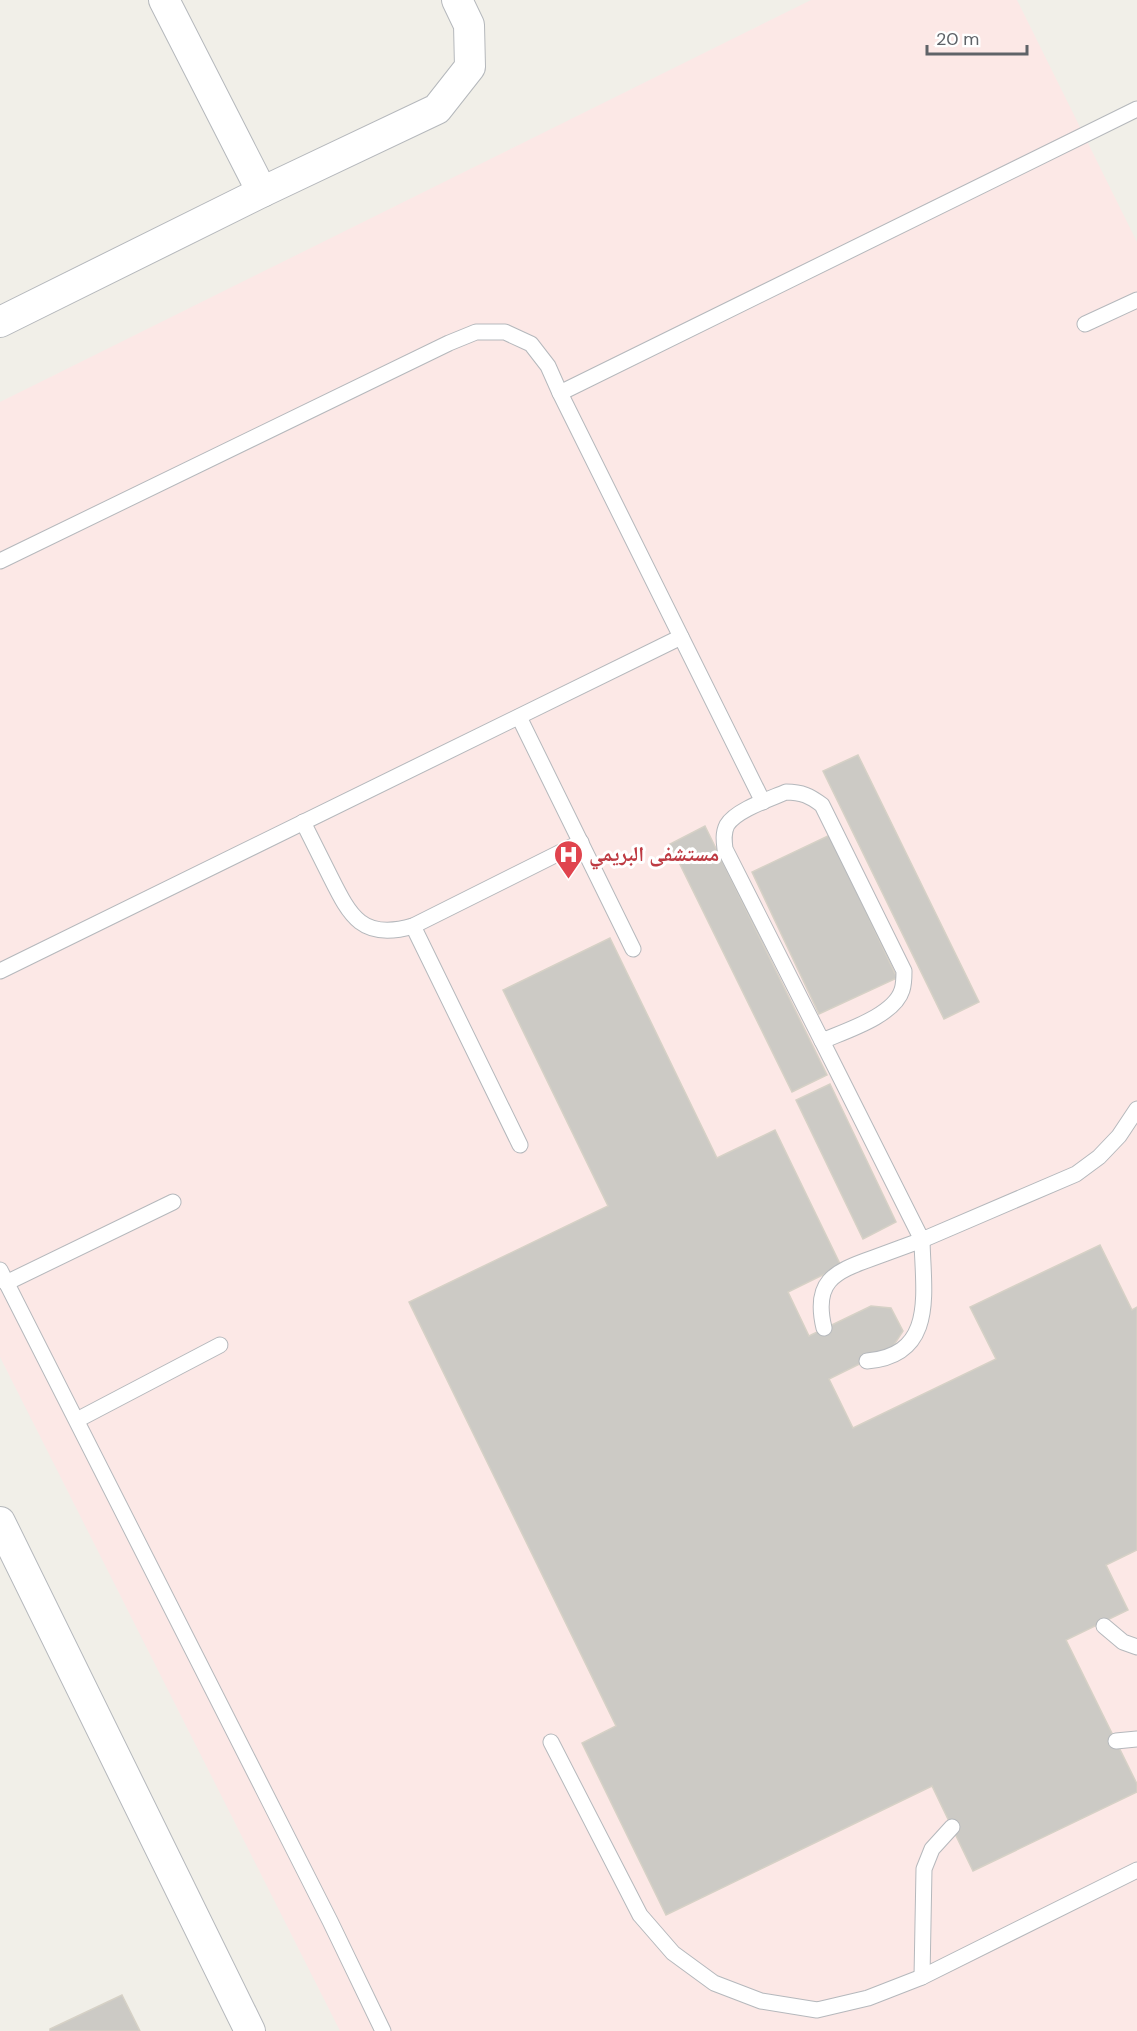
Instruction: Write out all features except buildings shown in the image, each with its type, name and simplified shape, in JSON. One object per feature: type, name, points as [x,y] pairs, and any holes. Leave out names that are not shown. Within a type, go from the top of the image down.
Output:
[{"type":"street","points":[[164,0],[262,192]]},
{"type":"street","points":[[0,322],[262,192],[437,110],[470,67],[469,25],[457,0]]},
{"type":"street","points":[[0,1522],[250,2031]]},
{"type":"lane","points":[[560,393],[1137,109]]},
{"type":"lane","points":[[1085,324],[1137,300]]},
{"type":"lane","points":[[0,561],[476,332],[505,332],[531,344],[548,366],[763,802]]},
{"type":"lane","points":[[0,971],[681,637]]},
{"type":"lane","points":[[519,717],[633,950]]},
{"type":"lane","points":[[822,1041],[877,1016],[893,1006],[902,990],[904,971],[822,806],[812,797],[800,792],[786,792],[735,816],[727,825],[724,837],[725,849],[922,1240],[923,1313],[919,1330],[910,1344],[897,1354],[880,1360],[867,1361]]},
{"type":"lane","points":[[303,822],[348,911],[361,923],[377,930],[396,931],[413,926],[581,842]]},
{"type":"lane","points":[[413,926],[520,1145]]},
{"type":"lane","points":[[824,1328],[820,1312],[821,1296],[828,1282],[839,1271],[922,1240],[1076,1174],[1099,1157],[1119,1136],[1137,1109]]},
{"type":"lane","points":[[173,1203],[3,1277],[330,1921],[383,2031]]},
{"type":"lane","points":[[76,1420],[220,1345]]},
{"type":"lane","points":[[1104,1626],[1124,1642],[1137,1647]]},
{"type":"lane","points":[[1116,1741],[1137,1738]]},
{"type":"lane","points":[[551,1742],[640,1915],[673,1953],[714,1983],[761,2001],[817,2010],[868,1998],[922,1977],[1137,1870]]},
{"type":"lane","points":[[922,1977],[924,1869],[932,1849],[952,1827]]},
{"type":"shaded area","name":"مستشفى البريمي","points":[[811,0],[1017,0],[1137,242],[1137,2031],[340,2031],[0,1357],[0,402]]},
{"type":"place","name":"مستشفى البريمي","points":[[568,880]]}]
